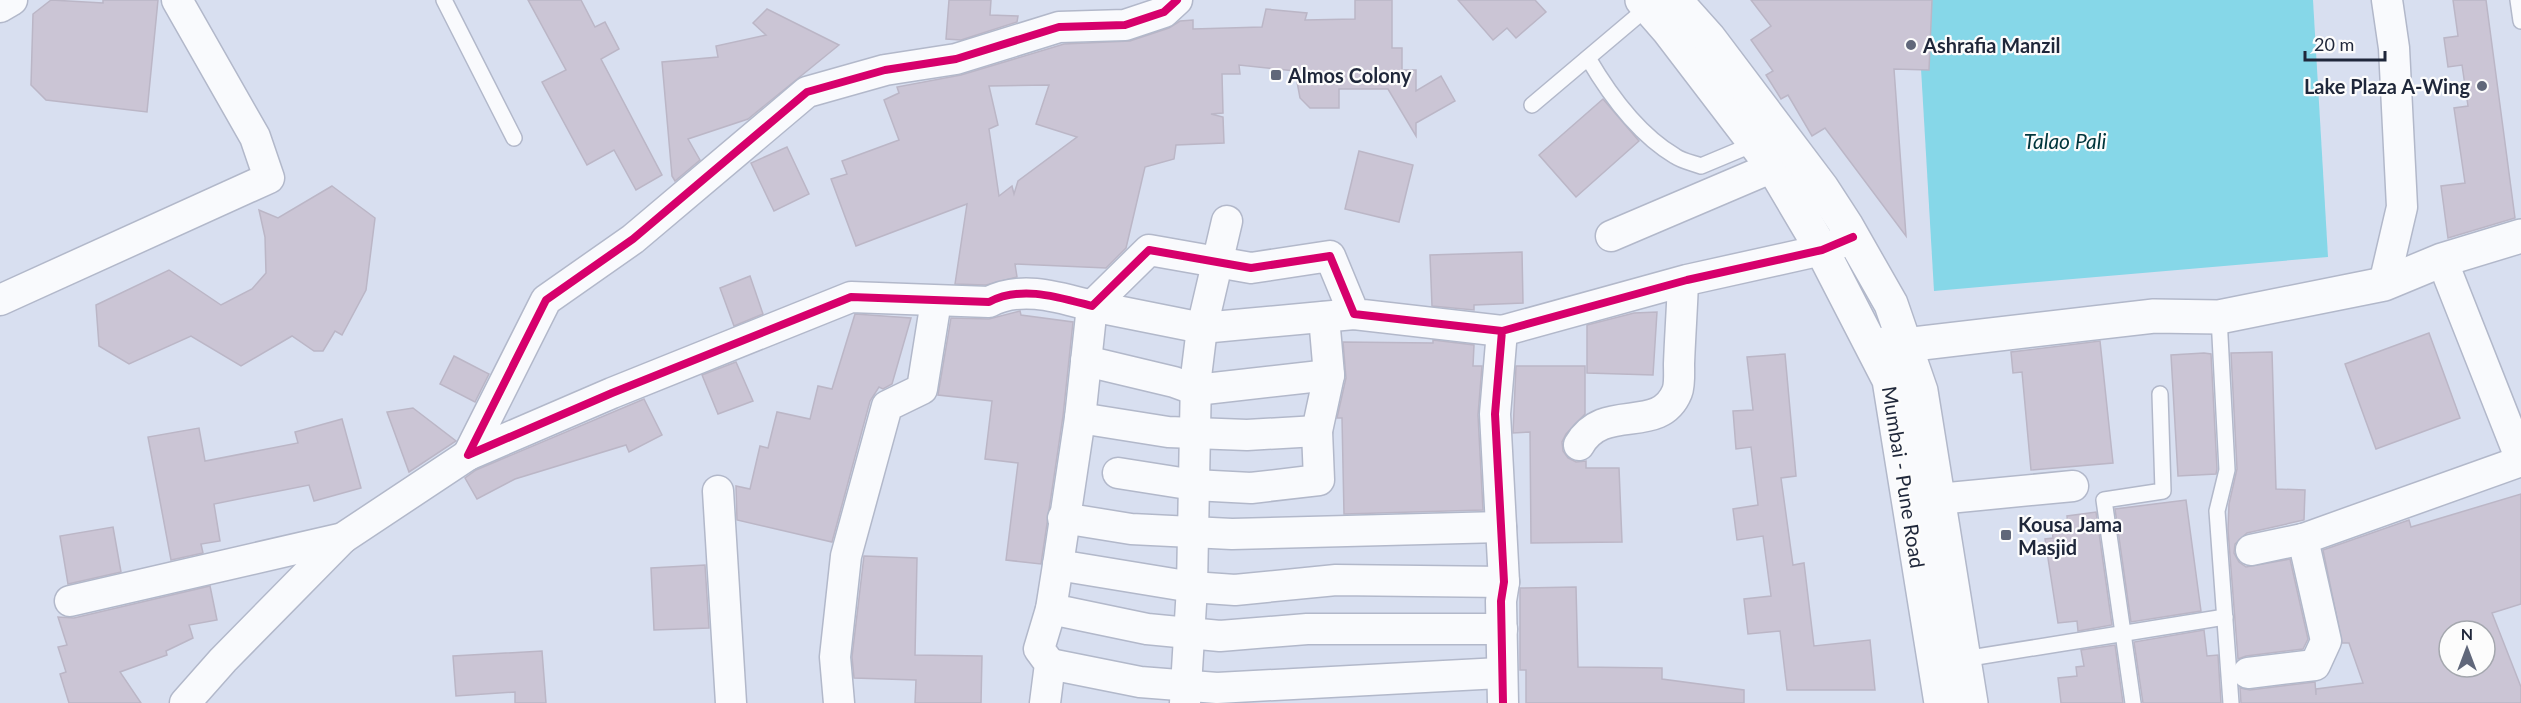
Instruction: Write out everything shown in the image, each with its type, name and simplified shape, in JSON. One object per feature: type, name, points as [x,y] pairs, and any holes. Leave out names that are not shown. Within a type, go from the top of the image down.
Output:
[{"type":"main road","name":"Mumbai - Pune Road","points":[[1655,2],[1765,155],[1822,250],[1889,380],[1941,703]]},
{"type":"main road","name":"Mumbai - Pune Road","points":[[1655,2],[1709,38],[1822,188],[1891,303],[1921,391],[1971,703]]},
{"type":"main road","points":[[1871,343],[1905,345],[2154,316],[2218,317],[2384,284],[2442,260],[2521,237]]},
{"type":"street","points":[[0,7],[12,0]]},
{"type":"street","points":[[0,300],[269,178],[255,137],[177,0]]},
{"type":"street","points":[[468,455],[546,300],[633,239],[807,92],[885,70],[956,59],[1059,27],[1125,25],[1164,12],[1177,0]]},
{"type":"street","points":[[2384,284],[2402,207],[2394,48],[2387,0]]},
{"type":"street","points":[[1611,236],[1765,155]]},
{"type":"street","points":[[1185,694],[1187,632],[1192,587],[1196,390],[1202,328],[1227,221]]},
{"type":"street","points":[[185,703],[223,660],[344,538],[468,455],[612,393],[851,297],[988,302],[1005,293],[1049,295],[1202,328],[1354,314],[1502,331],[1683,282],[1822,250],[1853,237]]},
{"type":"street","points":[[1354,314],[1330,256],[1251,268],[1217,264],[1149,250],[1092,306],[1080,418],[1063,518],[1058,565],[1050,609],[1039,649],[1050,664],[1140,682],[1185,694],[1217,687],[1500,673]]},
{"type":"street","points":[[2251,550],[2303,538],[2521,460],[2442,260]]},
{"type":"street","points":[[1579,445],[1587,432],[1599,423],[1642,418],[1664,410],[1678,391],[1683,282]]},
{"type":"street","points":[[839,703],[835,657],[846,556],[887,406],[922,389],[936,301]]},
{"type":"street","points":[[1118,473],[1194,485],[1251,488],[1318,480],[1317,431],[1329,375],[1324,317]]},
{"type":"street","points":[[1502,331],[1496,414],[1504,582],[1501,602],[1500,673],[1503,703]]},
{"type":"street","points":[[1086,361],[1174,382],[1196,390],[1329,375]]},
{"type":"street","points":[[1080,418],[1195,433],[1247,435],[1317,431]]},
{"type":"street","points":[[1938,499],[2073,486]]},
{"type":"street","points":[[718,491],[731,703]]},
{"type":"street","points":[[1063,518],[1131,529],[1232,534],[1501,526]]},
{"type":"street","points":[[70,601],[344,538]]},
{"type":"street","points":[[2248,673],[2315,665],[2326,641],[2303,538]]},
{"type":"street","points":[[1058,565],[1192,587],[1236,590],[1336,580],[1504,582]]},
{"type":"street","points":[[1050,609],[1148,629],[1220,636],[1307,628],[1502,628]]},
{"type":"street","points":[[1045,703],[1050,664]]},
{"type":"lane","points":[[444,0],[514,138]]},
{"type":"lane","points":[[2518,0],[2521,21]]},
{"type":"lane","points":[[1532,105],[1655,2]]},
{"type":"lane","points":[[1588,58],[1616,100],[1643,130],[1675,157],[1701,166],[1765,155]]},
{"type":"lane","points":[[2218,317],[2227,470],[2217,512],[2232,703]]},
{"type":"lane","points":[[2133,703],[2104,500],[2163,491],[2160,394]]},
{"type":"lane","points":[[1964,659],[2225,617]]},
{"type":"water","name":"Talao Pali","points":[[1917,0],[2313,0],[2328,257],[1934,291]]},
{"type":"building","points":[[51,0],[103,3],[103,0],[158,0],[147,112],[46,100],[31,85],[33,14]]},
{"type":"building","points":[[528,0],[581,0],[595,27],[605,22],[619,49],[601,59],[662,175],[636,190],[614,150],[587,165],[542,82],[566,70]]},
{"type":"building","points":[[949,0],[991,0],[990,15],[1018,16],[1017,22],[961,40],[946,39]]},
{"type":"building","points":[[1355,0],[1392,0],[1392,48],[1402,48],[1402,70],[1416,70],[1416,91],[1441,76],[1455,101],[1416,123],[1416,136],[1388,89],[1339,89],[1339,108],[1310,108],[1300,98],[1295,71],[1239,65],[1240,74],[1222,74],[1223,113],[1211,114],[1223,117],[1224,143],[1176,145],[1174,159],[1145,167],[1126,248],[1106,268],[1015,264],[1017,277],[986,285],[955,284],[967,204],[856,246],[831,179],[847,174],[842,161],[899,140],[884,100],[899,93],[897,87],[961,75],[1064,44],[1130,41],[1169,28],[1180,21],[1193,20],[1193,29],[1262,27],[1266,9],[1307,13],[1305,20],[1355,19]],"holes":[[[1049,85],[1036,124],[1077,137],[1018,181],[1014,194],[1012,186],[999,196],[989,129],[998,125],[989,86]]]},
{"type":"building","points":[[1458,0],[1535,0],[1546,12],[1516,38],[1507,28],[1493,40]]},
{"type":"building","points":[[1751,0],[1932,0],[1929,70],[1894,69],[1906,236],[1825,128],[1812,136],[1788,95],[1781,99],[1766,75],[1773,71],[1751,40],[1771,26]]},
{"type":"building","points":[[2453,0],[2486,0],[2515,218],[2448,238],[2441,186],[2465,183],[2454,108],[2468,106],[2462,65],[2448,67],[2444,38],[2458,36]]},
{"type":"building","points":[[767,9],[839,45],[748,119],[688,139],[700,160],[675,181],[672,176],[662,62],[718,57],[716,46],[766,35],[753,23]]},
{"type":"building","points":[[1603,99],[1639,141],[1576,197],[1539,155]]},
{"type":"building","points":[[787,147],[809,194],[774,211],[751,163]]},
{"type":"building","points":[[1359,151],[1413,165],[1399,222],[1345,209]]},
{"type":"building","points":[[332,186],[375,218],[366,290],[342,335],[335,331],[323,351],[314,351],[292,336],[241,366],[191,336],[129,364],[99,346],[96,305],[169,270],[221,305],[252,289],[266,273],[265,237],[259,210],[278,218]]},
{"type":"building","points":[[1522,252],[1523,303],[1474,305],[1474,310],[1432,306],[1430,255]]},
{"type":"building","points":[[750,276],[763,314],[734,326],[720,288]]},
{"type":"building","points":[[1020,311],[1021,315],[1073,322],[1063,416],[1041,564],[1006,560],[1018,463],[985,459],[992,401],[938,395],[951,318],[989,319]]},
{"type":"building","points":[[1657,312],[1653,375],[1587,373],[1587,325],[1634,313]]},
{"type":"building","points":[[855,314],[911,318],[892,384],[883,389],[879,387],[870,401],[832,542],[737,520],[736,486],[750,489],[760,446],[768,448],[777,412],[810,419],[818,386],[832,389]]},
{"type":"building","points":[[2429,333],[2460,418],[2376,449],[2345,364]]},
{"type":"building","points":[[1433,340],[1474,345],[1473,366],[1482,366],[1478,415],[1483,510],[1344,514],[1342,418],[1337,418],[1346,378],[1343,342],[1433,343]]},
{"type":"building","points":[[2100,341],[2113,463],[2031,470],[2022,372],[2013,373],[2011,352]]},
{"type":"building","points":[[2272,352],[2276,489],[2305,490],[2304,520],[2247,533],[2235,544],[2234,553],[2239,562],[2246,567],[2290,559],[2308,639],[2303,649],[2238,659],[2228,530],[2229,504],[2237,469],[2231,353]]},
{"type":"building","points":[[1785,354],[1796,476],[1781,478],[1793,565],[1804,563],[1814,646],[1870,640],[1875,690],[1787,690],[1780,631],[1748,634],[1744,599],[1771,596],[1763,536],[1737,540],[1733,509],[1758,505],[1751,447],[1736,449],[1733,411],[1753,410],[1747,357]]},
{"type":"building","points":[[2211,354],[2216,474],[2178,476],[2171,355]]},
{"type":"building","points":[[454,356],[489,374],[475,402],[440,384]]},
{"type":"building","points":[[736,362],[753,401],[718,414],[702,375]]},
{"type":"building","points":[[1516,366],[1585,366],[1585,414],[1566,434],[1562,442],[1563,451],[1568,458],[1576,462],[1586,461],[1586,468],[1619,468],[1622,542],[1531,543],[1530,432],[1513,433]]},
{"type":"building","points":[[644,399],[662,435],[629,452],[626,445],[515,479],[477,499],[465,478],[476,470]]},
{"type":"building","points":[[413,408],[456,441],[409,472],[387,412]]},
{"type":"building","points":[[342,419],[361,488],[314,501],[309,485],[214,504],[220,541],[201,544],[203,553],[171,560],[148,437],[199,428],[205,461],[298,443],[295,432]]},
{"type":"building","points":[[2521,494],[2521,604],[2492,613],[2494,619],[2437,619],[2437,679],[2497,679],[2497,626],[2521,687],[2521,703],[2241,703],[2240,688],[2250,690],[2315,682],[2316,695],[2316,689],[2363,683],[2349,643],[2342,643],[2323,550],[2409,520],[2411,527]]},
{"type":"building","points":[[2186,500],[2201,611],[2131,622],[2115,509]]},
{"type":"building","points":[[2096,512],[2112,625],[2078,631],[2077,621],[2058,623],[2045,539],[2053,538],[2052,529],[2068,527],[2067,516]]},
{"type":"building","points":[[113,527],[121,572],[68,584],[60,536]]},
{"type":"building","points":[[864,556],[917,558],[915,655],[982,656],[981,703],[915,703],[916,680],[854,678],[852,657]]},
{"type":"building","points":[[705,565],[709,628],[654,630],[651,568]]},
{"type":"building","points":[[210,586],[217,620],[189,625],[193,638],[166,651],[167,655],[120,672],[141,703],[69,703],[60,674],[66,672],[58,647],[67,645],[58,617],[74,618]]},
{"type":"building","points":[[1576,587],[1578,667],[1662,668],[1662,679],[1744,690],[1744,703],[1526,703],[1526,670],[1520,670],[1520,588]]},
{"type":"building","points":[[2204,630],[2207,656],[2218,655],[2221,703],[2143,703],[2134,642]]},
{"type":"building","points":[[2115,645],[2123,703],[2061,703],[2058,678],[2077,676],[2076,667],[2084,666],[2081,650]]},
{"type":"building","points":[[542,651],[546,703],[515,703],[515,692],[456,696],[453,656]]},
{"type":"cycle path","points":[[1177,0],[1164,12],[1125,25],[1059,27],[956,59],[885,70],[807,92],[633,239],[546,300],[468,455],[612,393],[851,297],[989,302],[1001,297],[1027,293],[1053,296],[1092,306],[1149,250],[1251,268],[1330,256],[1354,314],[1502,331]]},
{"type":"cycle path","points":[[1503,703],[1501,601],[1504,582],[1495,414],[1502,331],[1687,280],[1822,250],[1853,237]]},
{"type":"place","name":"Ashrafia Manzil","points":[[1911,45]]},
{"type":"place","name":"Almos Colony","points":[[1276,75]]},
{"type":"place","name":"Lake Plaza A-Wing","points":[[2482,86]]},
{"type":"place","name":"Kousa Jama Masjid","points":[[2006,535]]}]
